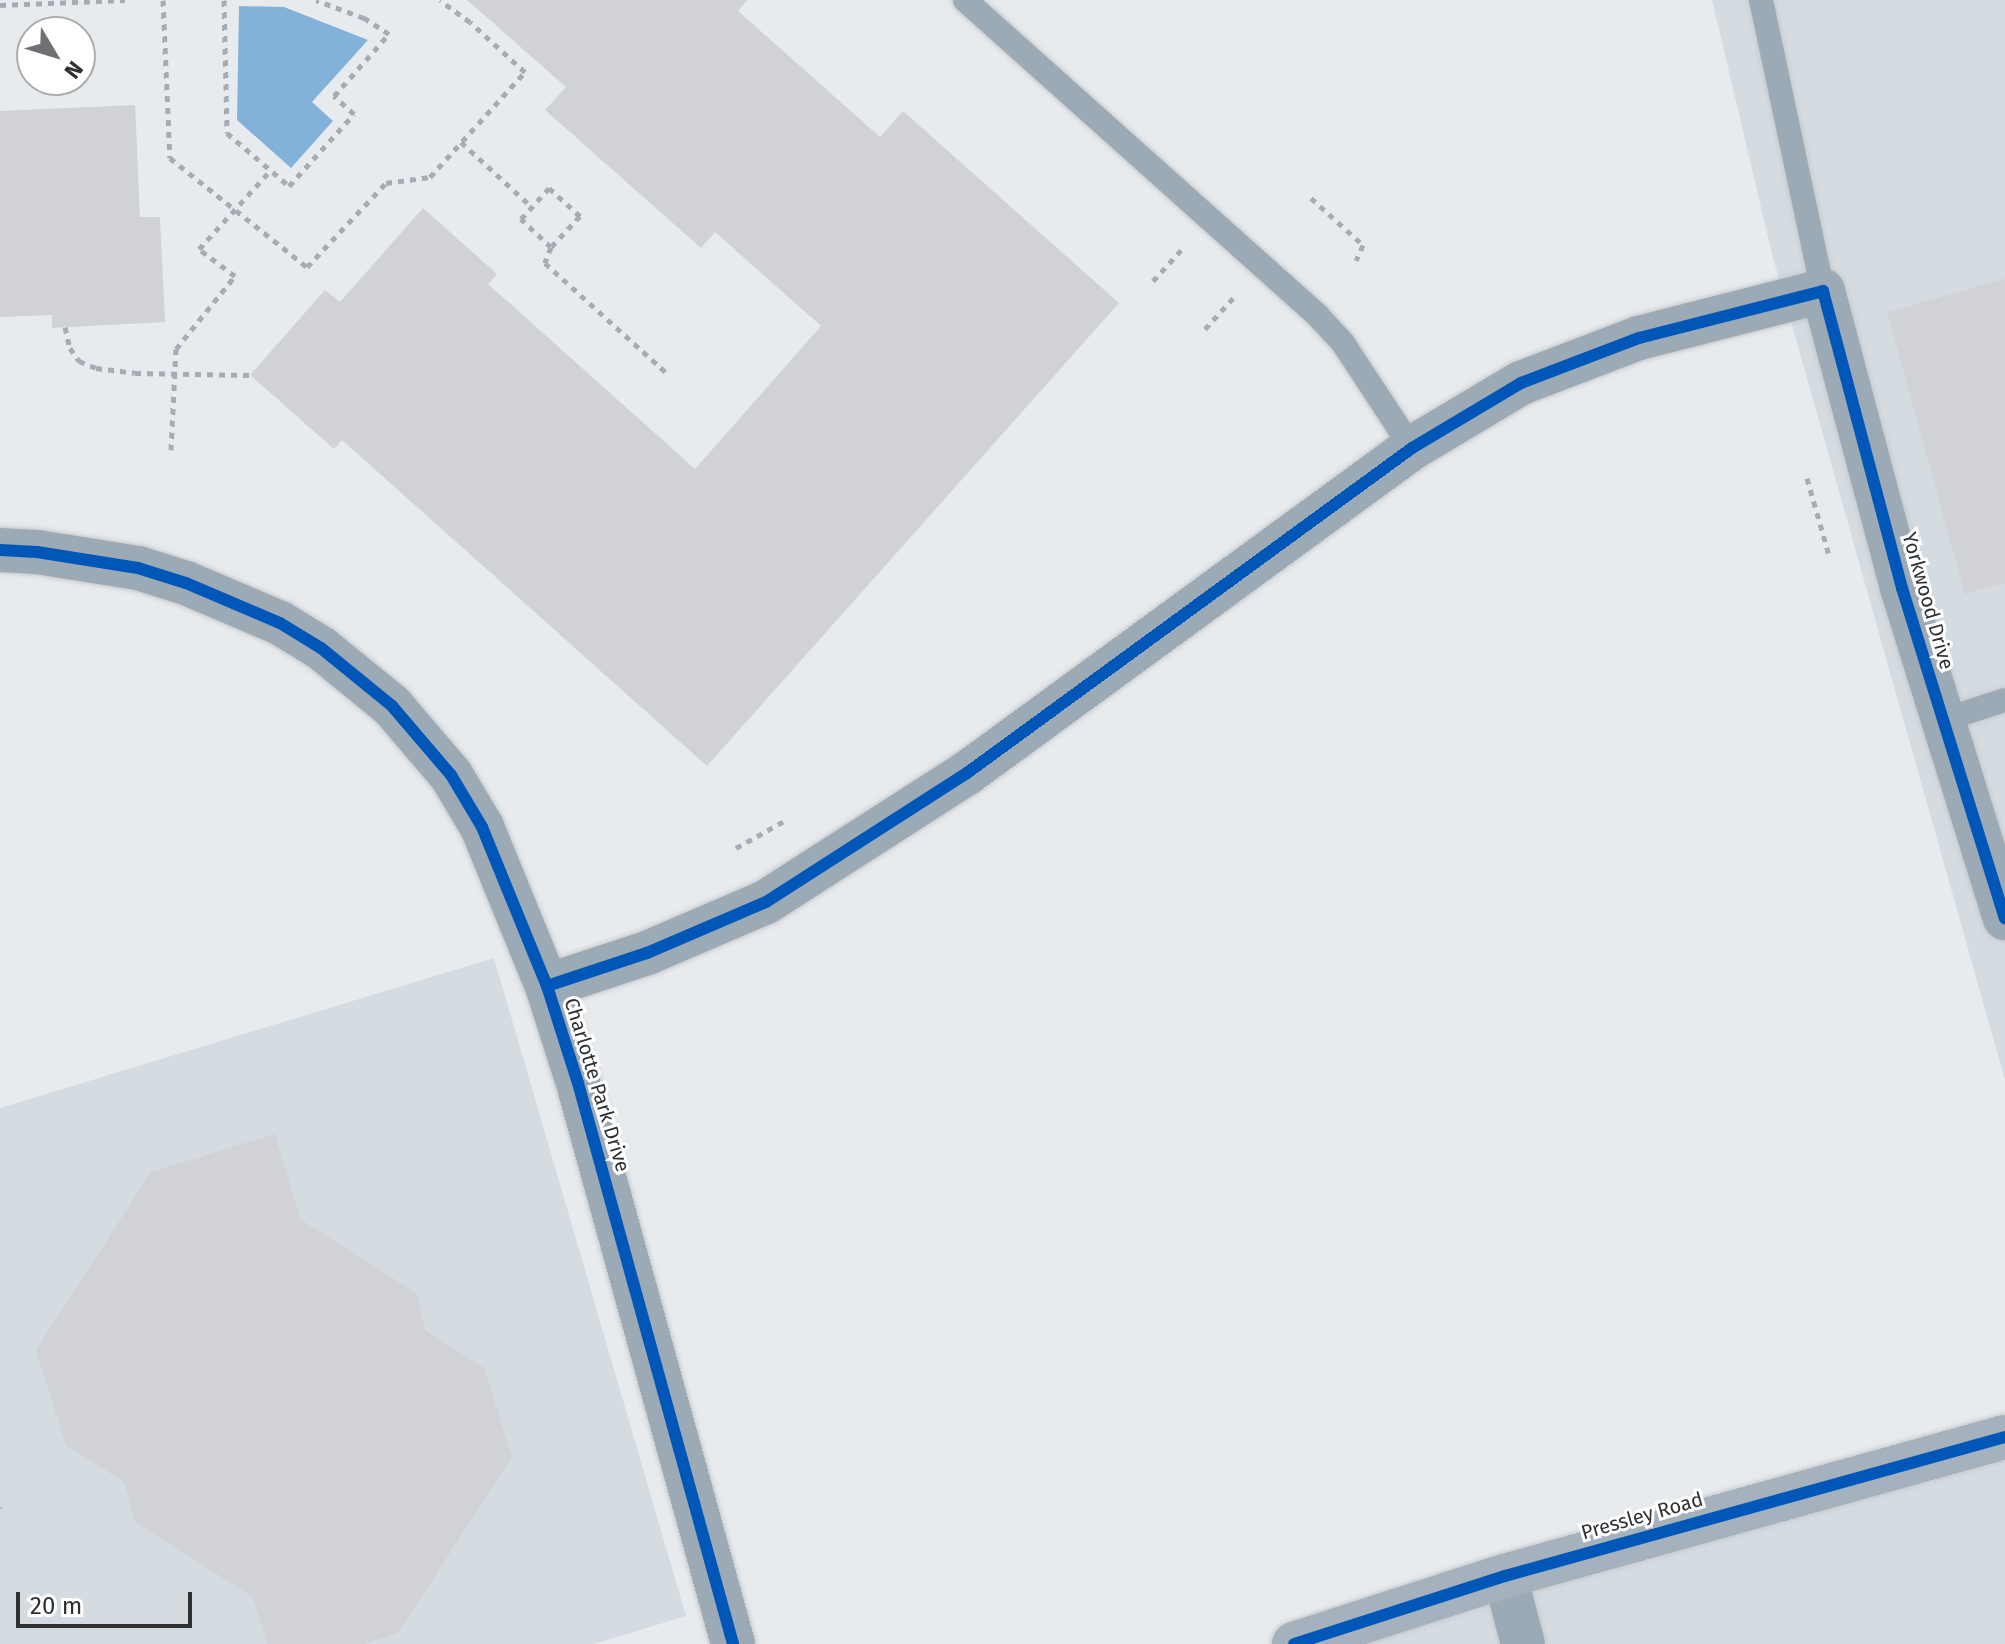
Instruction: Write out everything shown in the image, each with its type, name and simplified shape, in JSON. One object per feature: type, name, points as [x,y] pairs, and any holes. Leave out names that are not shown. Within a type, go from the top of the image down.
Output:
[{"type":"street","points":[[547,986],[647,953],[766,902],[967,773],[1412,448],[1521,383],[1624,343],[1823,291]]},
{"type":"street","name":"Yorkwood Drive","points":[[1823,291],[1902,588],[2005,918]]},
{"type":"street","name":"Charlotte Park Drive","points":[[0,550],[37,552],[138,568],[186,583],[280,623],[321,648],[392,706],[451,775],[482,827],[547,986],[578,1083],[733,1644]]},
{"type":"street","name":"Pressley Road","points":[[1294,1644],[1505,1576],[2005,1437]]},
{"type":"street","points":[[1505,1576],[1523,1644]]},
{"type":"lane","points":[[965,0],[1318,316],[1343,343],[1412,448]]},
{"type":"lane","points":[[1761,0],[1823,291]]},
{"type":"lane","points":[[1943,720],[2005,700]]},
{"type":"path","points":[[0,5],[125,0]]},
{"type":"path","points":[[163,0],[170,158],[307,267],[386,183],[430,177],[525,72],[470,22],[440,0]]},
{"type":"path","points":[[224,0],[227,133],[289,186],[354,114],[334,96],[389,34],[364,18],[316,0]]},
{"type":"path","points":[[461,142],[532,207]]},
{"type":"path","points":[[171,450],[176,349],[235,276],[199,249],[270,171]]},
{"type":"path","points":[[551,247],[521,219],[549,188],[580,216],[551,247],[545,263],[668,374]]},
{"type":"path","points":[[1311,198],[1363,245],[1356,261]]},
{"type":"path","points":[[65,327],[70,348],[79,361],[96,368],[175,374],[250,375]]},
{"type":"path","points":[[1807,478],[1829,555]]},
{"type":"path","points":[[736,848],[786,820]]},
{"type":"shaded area","points":[[1712,0],[2005,0],[2005,1080],[1772,254]]},
{"type":"shaded area","points":[[494,958],[686,1616],[594,1644],[0,1644],[0,1108]]},
{"type":"shaded area","points":[[2005,1457],[2005,1644],[1307,1644]]},
{"type":"water","points":[[239,6],[284,7],[368,40],[312,102],[333,121],[291,168],[237,120]]},
{"type":"building","points":[[467,0],[747,0],[738,11],[880,137],[903,111],[1119,303],[707,766],[342,440],[334,449],[250,375],[325,290],[340,302],[423,208],[497,274],[488,284],[695,469],[821,326],[715,232],[701,248],[545,110],[566,87]]},
{"type":"building","points":[[135,105],[140,217],[160,217],[165,322],[52,328],[52,315],[0,317],[0,111]]},
{"type":"building","points":[[2005,279],[2005,583],[1965,594],[1887,312]]},
{"type":"building","points":[[275,1134],[300,1219],[416,1293],[426,1331],[484,1368],[512,1457],[398,1633],[365,1644],[267,1644],[253,1597],[135,1522],[124,1482],[66,1445],[36,1350],[151,1172]]},
{"type":"cycle path","points":[[547,986],[647,953],[766,902],[967,773],[1412,448],[1521,383],[1639,338],[1823,291],[1902,588],[2005,918]]},
{"type":"cycle path","points":[[0,550],[37,552],[138,568],[186,583],[280,623],[321,648],[392,706],[451,775],[482,827],[547,986],[578,1083],[733,1644]]},
{"type":"cycle path","points":[[1294,1644],[1505,1576],[2005,1437]]}]
